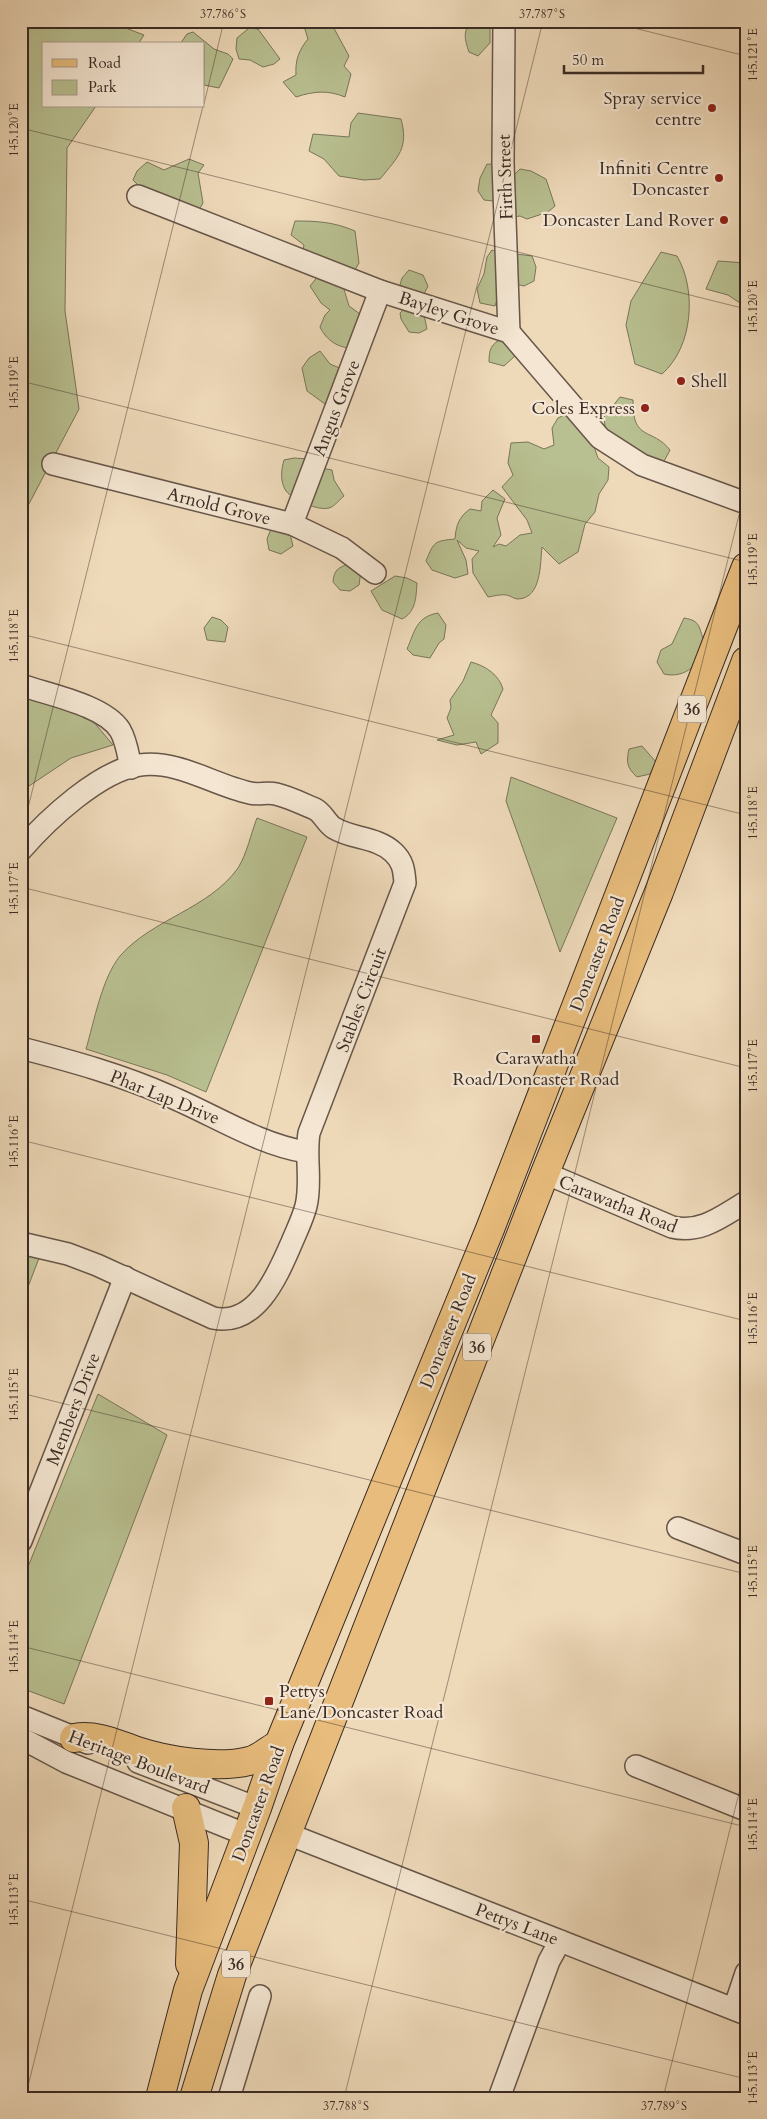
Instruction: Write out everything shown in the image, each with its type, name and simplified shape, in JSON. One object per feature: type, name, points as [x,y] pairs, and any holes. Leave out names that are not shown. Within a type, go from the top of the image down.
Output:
[{"type":"main road","name":"Doncaster Road","points":[[160,2098],[188,1990],[257,1808],[279,1744],[516,1161],[746,567]]},
{"type":"main road","name":"Doncaster Road","points":[[194,2098],[232,1975],[545,1173],[659,892],[746,661]]},
{"type":"main road","points":[[516,1161],[545,1173]]},
{"type":"main road","points":[[74,1738],[89,1735],[151,1756],[178,1761],[225,1763],[251,1761],[279,1744]]},
{"type":"main road","points":[[186,1808],[194,1843],[188,1990]]},
{"type":"main road","points":[[257,1808],[288,1834]]},
{"type":"main road","points":[[247,1834],[288,1834]]},
{"type":"street","name":"Firth Street","points":[[504,21],[503,164],[509,332]]},
{"type":"street","name":"Bayley Grove","points":[[138,196],[380,291],[509,332],[600,438],[642,465],[746,503]]},
{"type":"street","name":"Angus Grove","points":[[292,524],[380,291]]},
{"type":"street","name":"Arnold Grove","points":[[52,464],[292,524],[342,548],[375,573]]},
{"type":"street","points":[[21,685],[92,709],[109,718],[121,732],[127,747],[131,768]]},
{"type":"street","name":"Stables Circuit","points":[[21,850],[78,796],[111,776],[131,768],[139,765],[160,765],[184,770],[250,793],[275,794],[318,810],[334,828],[380,844],[401,860],[404,870],[403,891],[309,1133],[306,1152],[306,1206],[279,1271],[268,1289],[247,1311],[237,1317],[212,1318],[125,1277],[68,1254],[21,1243]]},
{"type":"street","name":"Phar Lap Drive","points":[[21,1048],[130,1081],[168,1095],[269,1142],[306,1152]]},
{"type":"street","name":"Carawatha Road","points":[[545,1173],[672,1227],[686,1231],[702,1228],[746,1202]]},
{"type":"street","name":"Members Drive","points":[[21,1541],[25,1519],[125,1277]]},
{"type":"street","points":[[678,1528],[746,1554]]},
{"type":"street","name":"Heritage Boulevard","points":[[21,1716],[257,1808]]},
{"type":"street","name":"Heritage Boulevard","points":[[21,1738],[66,1762],[186,1808],[247,1834]]},
{"type":"street","points":[[636,1766],[746,1810]]},
{"type":"street","name":"Pettys Lane","points":[[288,1834],[740,2012]]},
{"type":"street","points":[[499,2098],[549,1961],[560,1941]]},
{"type":"street","points":[[740,2012],[746,1973]]},
{"type":"street","points":[[229,2098],[260,1996]]},
{"type":"green space","points":[[21,21],[107,21],[144,35],[139,42],[42,42],[42,108],[95,108],[67,148],[65,311],[79,409],[21,519]]},
{"type":"green space","points":[[306,21],[330,21],[349,56],[344,66],[351,74],[345,97],[321,92],[296,97],[283,82],[296,75],[298,56],[308,39],[303,23]]},
{"type":"green space","points":[[472,21],[485,21],[490,28],[490,43],[478,56],[469,52],[466,40],[467,28]]},
{"type":"green space","points":[[249,28],[258,29],[280,59],[274,64],[263,67],[250,60],[239,59],[236,49],[237,38]]},
{"type":"green space","points":[[193,32],[214,49],[228,54],[233,59],[219,88],[205,85],[205,42],[181,42],[187,34]]},
{"type":"green space","points":[[358,113],[401,119],[404,138],[403,145],[397,158],[380,179],[364,180],[339,176],[324,159],[309,151],[313,134],[349,137],[351,123]]},
{"type":"green space","points":[[189,159],[204,165],[198,173],[203,203],[197,213],[144,191],[133,180],[137,171],[147,162],[164,170]]},
{"type":"green space","points":[[487,164],[500,165],[502,197],[493,201],[484,200],[478,191],[480,178]]},
{"type":"green space","points":[[520,169],[531,171],[546,179],[555,206],[548,212],[527,219],[520,216],[506,218],[514,175]]},
{"type":"green space","points":[[295,221],[326,223],[355,231],[359,263],[352,275],[340,276],[349,306],[360,314],[354,348],[343,347],[329,340],[320,327],[325,315],[330,310],[321,303],[310,286],[319,275],[299,269],[304,245],[291,235]]},
{"type":"green space","points":[[492,250],[504,254],[501,287],[495,306],[480,303],[477,289],[484,274],[487,257]]},
{"type":"green space","points":[[661,252],[677,256],[687,285],[689,301],[689,318],[686,334],[672,363],[662,374],[635,364],[626,325],[631,301]]},
{"type":"green space","points":[[516,254],[532,256],[536,267],[534,281],[524,286],[507,282]]},
{"type":"green space","points":[[718,261],[746,263],[746,307],[728,295],[706,289]]},
{"type":"green space","points":[[409,270],[423,275],[428,286],[421,300],[398,292],[402,278]]},
{"type":"green space","points":[[407,306],[423,310],[427,329],[419,333],[409,332],[401,319],[400,313]]},
{"type":"green space","points":[[503,338],[516,355],[504,366],[489,362],[492,347]]},
{"type":"green space","points":[[320,351],[330,364],[342,369],[337,394],[325,404],[307,391],[302,368],[309,358]]},
{"type":"green space","points":[[620,397],[633,400],[636,422],[640,428],[663,443],[670,450],[662,465],[606,436],[604,417]]},
{"type":"green space","points":[[571,412],[590,435],[598,458],[609,467],[608,480],[599,494],[595,512],[585,524],[578,552],[559,564],[542,547],[540,570],[536,586],[532,593],[518,599],[508,595],[488,597],[473,573],[472,559],[479,551],[466,548],[457,540],[466,560],[468,574],[455,578],[432,570],[426,561],[433,546],[443,540],[455,539],[457,525],[463,515],[470,509],[481,511],[482,501],[493,490],[505,499],[497,518],[501,535],[493,547],[499,544],[506,546],[520,535],[532,533],[527,520],[502,487],[513,475],[508,463],[511,443],[528,442],[544,449],[554,445],[552,428],[558,418]]},
{"type":"green space","points":[[294,458],[310,459],[321,468],[332,470],[334,480],[344,496],[329,508],[319,508],[294,498],[286,491],[283,484],[282,468],[284,460]]},
{"type":"green space","points":[[271,529],[290,534],[293,546],[281,554],[269,550],[267,539]]},
{"type":"green space","points":[[348,564],[361,571],[359,585],[350,591],[340,590],[333,582],[334,575],[339,568]]},
{"type":"green space","points":[[395,576],[407,578],[417,583],[416,599],[413,608],[402,619],[382,610],[371,591]]},
{"type":"green space","points":[[438,613],[446,625],[444,639],[439,643],[430,658],[413,655],[407,649],[417,626],[425,618]]},
{"type":"green space","points":[[212,617],[221,620],[228,627],[225,642],[207,640],[204,628]]},
{"type":"green space","points":[[684,618],[698,625],[707,644],[697,663],[686,672],[672,675],[664,674],[657,662],[661,650],[672,644]]},
{"type":"green space","points":[[471,662],[482,666],[495,675],[503,689],[491,715],[498,723],[498,743],[481,754],[476,742],[457,745],[437,740],[454,735],[447,718],[451,708],[450,700],[463,681]]},
{"type":"green space","points":[[21,693],[93,721],[113,745],[71,758],[21,793]]},
{"type":"green space","points":[[642,746],[656,762],[650,774],[637,777],[629,768],[628,754],[629,749]]},
{"type":"green space","points":[[511,777],[617,818],[560,952],[506,801]]},
{"type":"green space","points":[[257,818],[307,837],[206,1092],[167,1075],[86,1049],[103,988],[120,956],[148,932],[212,894],[226,882],[241,862]]},
{"type":"green space","points":[[21,1250],[41,1253],[21,1305]]},
{"type":"green space","points":[[98,1394],[167,1435],[64,1704],[21,1688],[21,1584]]},
{"type":"place","name":"Spray service centre","points":[[712,108]]},
{"type":"place","name":"Infiniti Centre Doncaster","points":[[719,178]]},
{"type":"place","name":"Doncaster Land Rover","points":[[724,220]]},
{"type":"place","name":"Shell","points":[[681,381]]},
{"type":"place","name":"Coles Express","points":[[645,408]]},
{"type":"place","name":"Carawatha Road/Doncaster Road","points":[[536,1039]]},
{"type":"place","name":"Pettys Lane/Doncaster Road","points":[[269,1701]]}]
